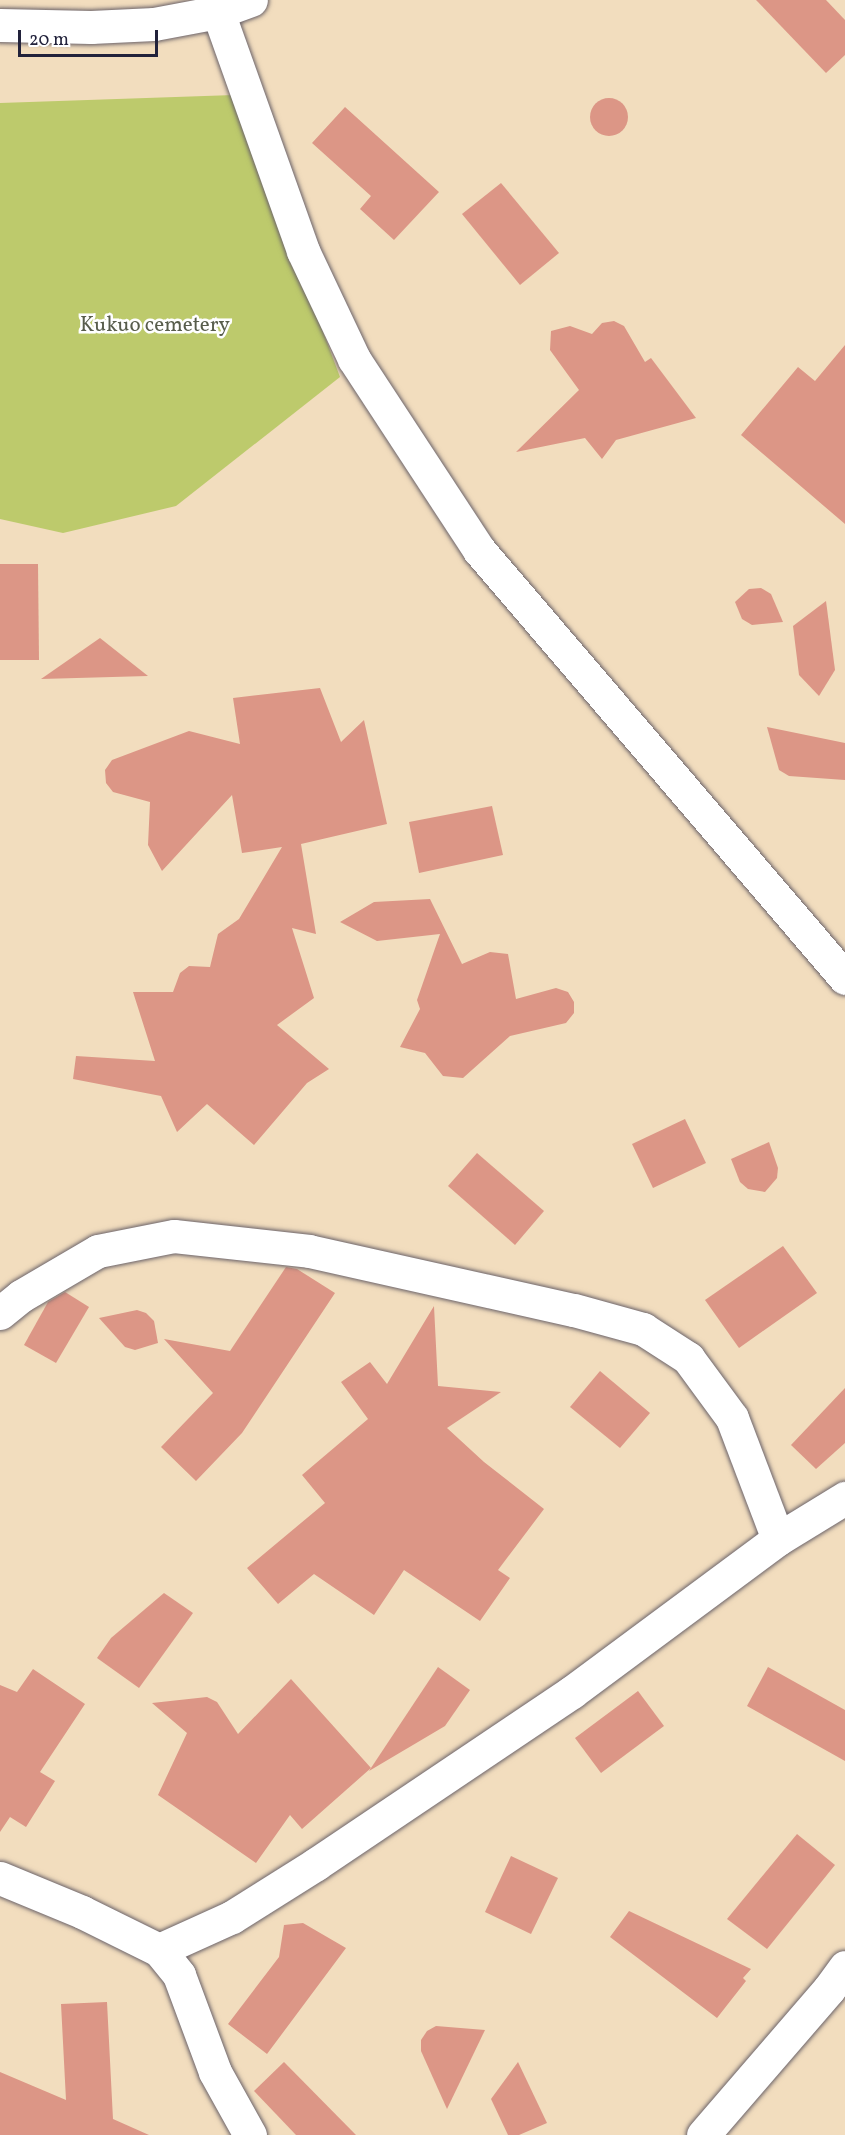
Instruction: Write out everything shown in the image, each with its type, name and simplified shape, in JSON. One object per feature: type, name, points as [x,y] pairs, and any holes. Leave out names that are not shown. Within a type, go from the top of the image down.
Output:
[{"type":"street","points":[[0,25],[92,27],[154,24],[218,12],[251,0]]},
{"type":"street","points":[[218,12],[303,251],[354,359],[479,550],[845,978]]},
{"type":"street","points":[[0,1313],[21,1296],[98,1251],[174,1236],[309,1251],[574,1310],[643,1329],[688,1358],[732,1418],[778,1539]]},
{"type":"street","points":[[159,1950],[232,1917],[316,1864],[572,1692],[778,1539],[845,1498]]},
{"type":"street","points":[[0,1878],[82,1912],[159,1950],[179,1975],[215,2072],[250,2135]]},
{"type":"street","points":[[703,2135],[829,1989],[845,1967]]},
{"type":"green space","name":"Kukuo cemetery","points":[[234,95],[340,377],[176,506],[63,533],[0,519],[0,103]]},
{"type":"building","points":[[756,0],[826,0],[845,20],[845,55],[826,73]]},
{"type":"building","points":[[609,98],[623,103],[628,117],[623,131],[609,136],[595,131],[590,117],[595,103]]},
{"type":"building","points":[[345,107],[439,192],[394,240],[360,209],[371,196],[312,143]]},
{"type":"building","points":[[501,183],[559,253],[520,285],[462,214]]},
{"type":"building","points":[[614,321],[624,326],[645,362],[651,358],[696,418],[616,440],[602,459],[585,438],[516,452],[579,390],[550,350],[551,331],[570,326],[592,334],[602,323]]},
{"type":"building","points":[[845,345],[845,524],[741,435],[798,367],[815,381]]},
{"type":"building","points":[[0,564],[38,564],[39,660],[0,660]]},
{"type":"building","points":[[761,588],[771,594],[783,622],[752,625],[742,619],[735,602],[749,589]]},
{"type":"building","points":[[826,601],[835,670],[819,696],[799,675],[793,626]]},
{"type":"building","points":[[100,638],[148,676],[41,679]]},
{"type":"building","points":[[320,688],[341,742],[364,720],[387,824],[301,844],[316,934],[292,928],[314,998],[277,1025],[329,1069],[307,1083],[254,1145],[207,1104],[177,1132],[161,1096],[73,1079],[76,1056],[155,1061],[133,992],[173,992],[180,973],[189,966],[210,967],[218,934],[239,919],[282,847],[242,853],[232,795],[162,871],[148,845],[150,802],[113,792],[106,783],[105,770],[112,760],[189,731],[240,744],[233,698]]},
{"type":"building","points":[[767,727],[845,743],[845,780],[789,776],[779,770]]},
{"type":"building","points":[[492,806],[503,855],[419,873],[409,822]]},
{"type":"building","points":[[430,899],[462,964],[490,952],[508,954],[516,999],[556,988],[568,992],[574,1002],[574,1013],[566,1023],[510,1036],[463,1078],[443,1076],[425,1053],[400,1047],[420,1009],[417,1000],[440,934],[377,941],[340,922],[374,902]]},
{"type":"building","points":[[685,1119],[706,1163],[653,1188],[632,1144]]},
{"type":"building","points":[[769,1142],[778,1168],[777,1178],[765,1192],[748,1189],[740,1182],[731,1159]]},
{"type":"building","points":[[477,1153],[544,1211],[515,1245],[448,1186]]},
{"type":"building","points":[[783,1246],[817,1293],[739,1348],[705,1300]]},
{"type":"building","points":[[286,1267],[297,1269],[335,1293],[242,1433],[196,1481],[161,1447],[213,1393],[164,1339],[230,1351]]},
{"type":"building","points":[[65,1292],[89,1307],[56,1363],[24,1345],[48,1302]]},
{"type":"building","points":[[434,1306],[438,1386],[501,1392],[447,1428],[484,1462],[544,1509],[498,1570],[510,1578],[480,1621],[404,1570],[374,1615],[314,1574],[278,1604],[247,1568],[325,1503],[302,1475],[368,1419],[341,1382],[370,1362],[387,1384]]},
{"type":"building","points":[[137,1310],[146,1313],[154,1321],[158,1343],[135,1350],[125,1347],[99,1318]]},
{"type":"building","points":[[600,1371],[650,1413],[620,1448],[570,1407]]},
{"type":"building","points":[[845,1388],[845,1443],[816,1469],[791,1445]]},
{"type":"building","points":[[164,1593],[193,1613],[139,1688],[97,1658],[111,1638]]},
{"type":"building","points":[[438,1667],[470,1690],[445,1726],[369,1771]]},
{"type":"building","points":[[768,1667],[845,1710],[845,1761],[747,1706]]},
{"type":"building","points":[[33,1669],[85,1704],[40,1772],[55,1781],[26,1827],[10,1817],[0,1832],[0,1685],[17,1692]]},
{"type":"building","points":[[291,1679],[371,1768],[302,1829],[290,1815],[256,1863],[158,1795],[187,1733],[152,1703],[207,1697],[217,1702],[238,1734]]},
{"type":"building","points":[[638,1691],[664,1726],[601,1773],[575,1738]]},
{"type":"building","points":[[797,1834],[835,1865],[767,1949],[727,1919]]},
{"type":"building","points":[[511,1856],[558,1878],[531,1934],[485,1912]]},
{"type":"building","points":[[629,1911],[751,1969],[743,1978],[746,1981],[717,2018],[610,1937]]},
{"type":"building","points":[[303,1923],[346,1948],[267,2054],[228,2024],[279,1957],[284,1925]]},
{"type":"building","points":[[107,2002],[113,2119],[149,2135],[0,2135],[0,2072],[66,2100],[61,2004]]},
{"type":"building","points":[[436,2026],[485,2030],[447,2109],[421,2051],[421,2040],[427,2031]]},
{"type":"building","points":[[284,2062],[356,2135],[296,2135],[254,2091]]},
{"type":"building","points":[[518,2062],[547,2123],[519,2135],[508,2135],[491,2099]]}]
